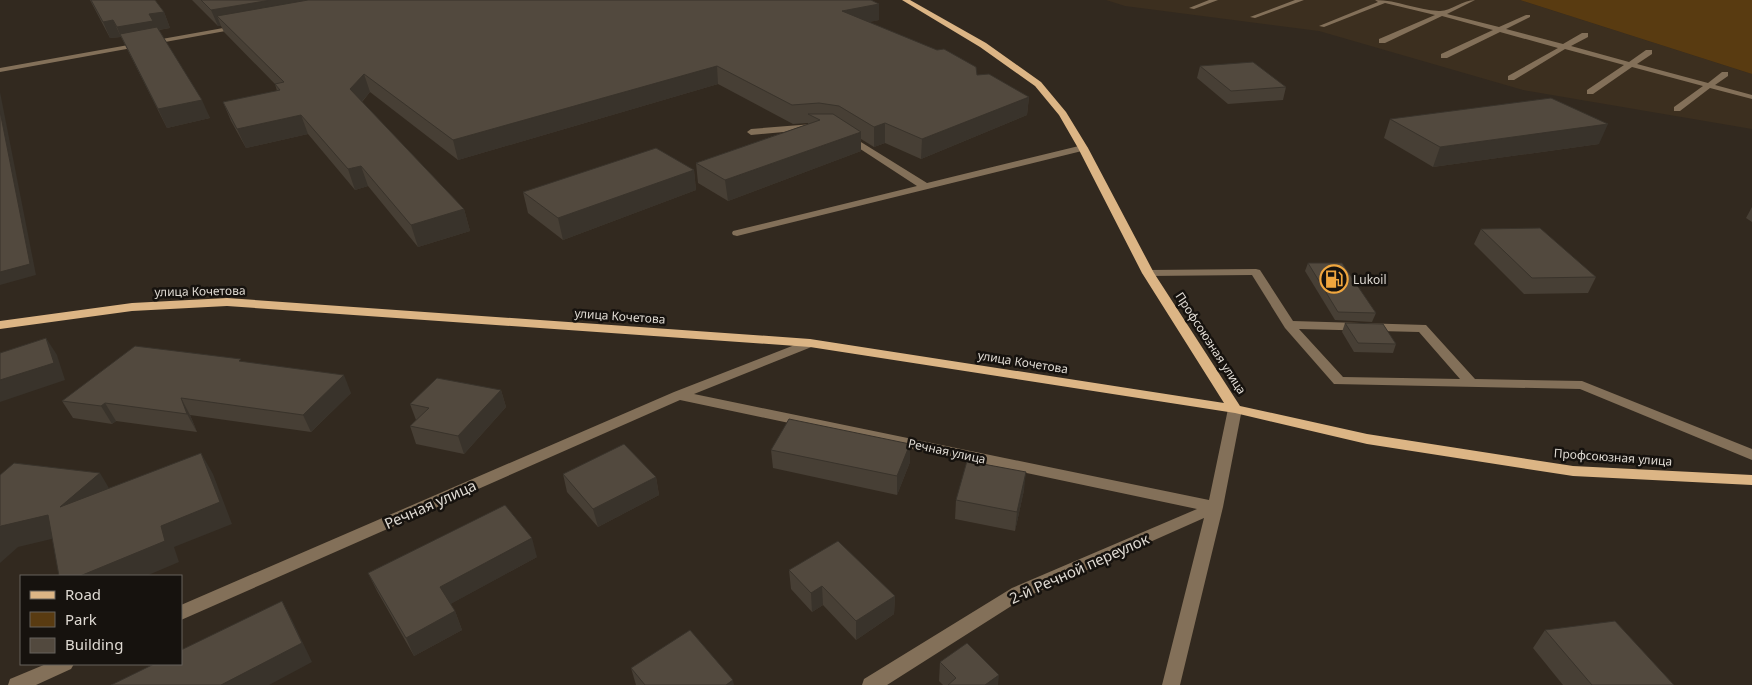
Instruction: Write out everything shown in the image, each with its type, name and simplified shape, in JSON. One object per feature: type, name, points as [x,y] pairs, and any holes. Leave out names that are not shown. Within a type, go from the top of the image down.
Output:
[{"type":"main road","name":"Профсоюзная улица","points":[[904,0],[983,45],[1038,84],[1063,114],[1083,148],[1148,273],[1235,409],[1367,439],[1573,471],[1752,480]]},
{"type":"main road","name":"улица Кочетова","points":[[0,326],[132,307],[227,302],[810,343],[1235,409]]},
{"type":"street","points":[[1192,8],[1215,0]]},
{"type":"street","points":[[1252,17],[1301,0]]},
{"type":"street","points":[[1322,26],[1383,0],[1500,29],[1752,97]]},
{"type":"street","points":[[1382,41],[1472,0]]},
{"type":"street","points":[[1444,56],[1528,16]]},
{"type":"street","points":[[0,70],[250,25]]},
{"type":"street","points":[[1511,78],[1585,35]]},
{"type":"street","points":[[1590,92],[1649,52]]},
{"type":"street","points":[[1677,109],[1725,74]]},
{"type":"street","points":[[751,132],[820,127]]},
{"type":"street","points":[[836,129],[926,187]]},
{"type":"street","points":[[737,233],[1083,148]]},
{"type":"street","points":[[1148,273],[1256,272],[1290,325],[1339,381],[1582,385],[1752,455]]},
{"type":"street","points":[[1290,325],[1422,328],[1471,383]]},
{"type":"street","name":"Речная улица","points":[[182,613],[679,395],[810,343]]},
{"type":"street","name":"Речная улица","points":[[679,395],[1215,507]]},
{"type":"street","points":[[1171,685],[1215,507],[1235,409]]},
{"type":"street","name":"2-й Речной переулок","points":[[871,685],[1018,593],[1215,507]]},
{"type":"street","points":[[17,685],[63,665]]},
{"type":"shaded area","points":[[1106,0],[1520,0],[1752,74],[1752,129],[1523,90],[1319,31],[1125,6]]},
{"type":"green space","points":[[1520,0],[1752,0],[1752,74]]},
{"type":"building","points":[[91,0],[155,0],[164,12],[149,14],[153,21],[117,27],[113,20],[103,22]]},
{"type":"building","points":[[201,0],[271,0],[211,10]]},
{"type":"building","points":[[308,0],[871,0],[879,4],[842,11],[937,50],[944,49],[976,67],[977,75],[989,74],[1029,97],[922,139],[885,123],[874,127],[839,106],[819,103],[792,105],[717,66],[453,140],[364,74],[350,89],[464,209],[411,225],[361,166],[348,169],[301,115],[237,129],[223,102],[280,90],[275,84],[284,82],[217,16]]},
{"type":"building","points":[[157,27],[202,100],[158,109],[120,34]]},
{"type":"building","points":[[1253,62],[1286,87],[1231,91],[1200,66]]},
{"type":"building","points":[[1551,98],[1608,124],[1440,147],[1390,119]]},
{"type":"building","points":[[0,111],[30,264],[0,272]]},
{"type":"building","points":[[808,114],[833,114],[861,132],[725,180],[696,163],[820,120]]},
{"type":"building","points":[[656,148],[694,170],[558,218],[523,192]]},
{"type":"building","points":[[1540,228],[1596,277],[1532,278],[1481,229]]},
{"type":"building","points":[[1308,263],[1342,263],[1376,313],[1338,312]]},
{"type":"building","points":[[1345,323],[1383,324],[1396,344],[1358,343]]},
{"type":"building","points":[[46,338],[54,363],[0,380],[0,353]]},
{"type":"building","points":[[135,346],[241,359],[239,361],[344,375],[303,415],[181,398],[187,414],[105,403],[101,406],[62,401]]},
{"type":"building","points":[[437,378],[501,390],[458,436],[410,426],[429,408],[410,404]]},
{"type":"building","points":[[789,419],[910,444],[897,476],[771,450]]},
{"type":"building","points":[[624,444],[656,477],[593,509],[563,474]]},
{"type":"building","points":[[201,453],[220,502],[161,526],[165,541],[82,575],[59,575],[48,515],[0,527],[0,475],[14,463],[100,473],[60,507]]},
{"type":"building","points":[[967,461],[1026,472],[1017,512],[956,500]]},
{"type":"building","points":[[505,505],[532,538],[440,587],[455,611],[406,638],[368,573]]},
{"type":"building","points":[[838,541],[895,596],[856,621],[822,586],[811,593],[789,570]]},
{"type":"building","points":[[282,601],[302,643],[221,685],[111,685],[152,665],[182,665],[182,650]]},
{"type":"building","points":[[1615,621],[1674,685],[1592,685],[1545,630]]},
{"type":"building","points":[[690,630],[733,680],[726,685],[645,685],[631,668]]},
{"type":"building","points":[[967,643],[999,675],[985,685],[948,685],[956,678],[940,662]]},
{"type":"place","name":"Lukoil","points":[[1334,279]]}]
